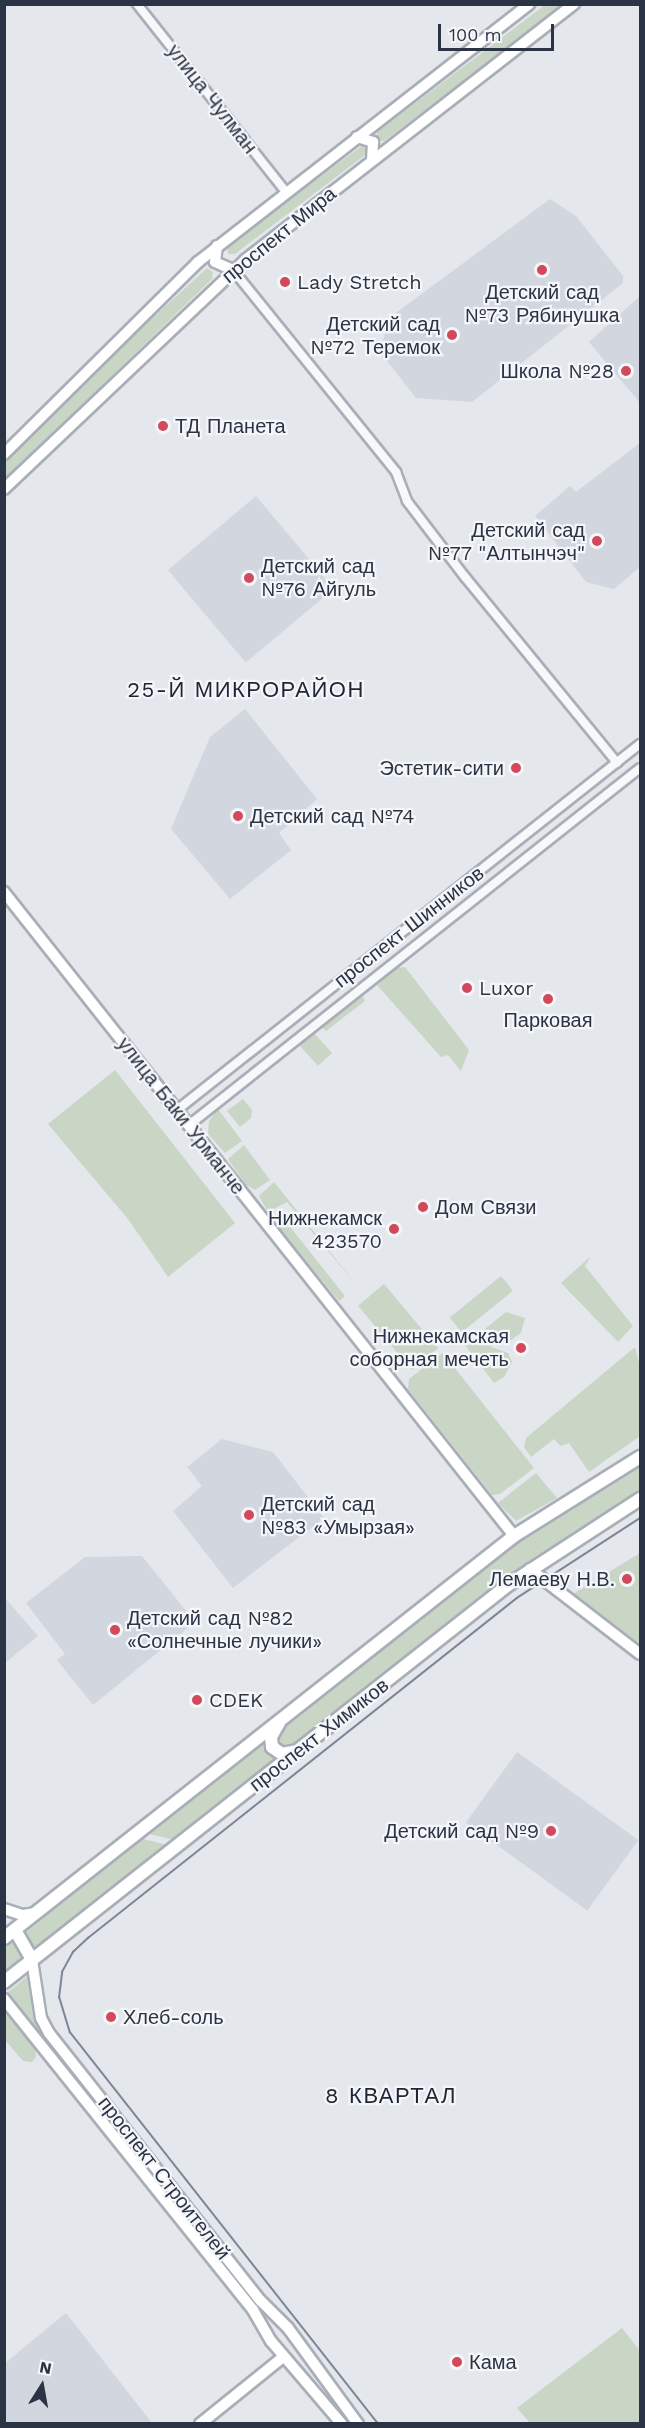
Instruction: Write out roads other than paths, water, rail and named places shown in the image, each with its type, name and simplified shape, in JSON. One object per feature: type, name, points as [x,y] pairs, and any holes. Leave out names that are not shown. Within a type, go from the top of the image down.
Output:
[{"type":"main road","name":"проспект Мира","points":[[4,454],[218,246],[529,4]]},
{"type":"main road","name":"проспект Мира","points":[[4,489],[233,270],[574,4]]},
{"type":"main road","points":[[357,137],[373,142],[372,160]]},
{"type":"main road","points":[[218,246],[215,262],[233,270]]},
{"type":"main road","name":"улица Баки Урманче","points":[[4,892],[514,1536]]},
{"type":"main road","name":"проспект Химиков","points":[[4,1938],[514,1536],[640,1457]]},
{"type":"main road","name":"проспект Химиков","points":[[4,1982],[530,1569],[640,1498]]},
{"type":"main road","points":[[530,1569],[640,1654]]},
{"type":"main road","points":[[281,1719],[271,1737],[272,1747],[282,1754],[300,1750]]},
{"type":"main road","points":[[4,1909],[22,1915],[36,1913]]},
{"type":"main road","name":"проспект Строителей","points":[[4,1916],[32,1960],[41,2018],[49,2033],[261,2301],[288,2328],[358,2424]]},
{"type":"main road","name":"проспект Строителей","points":[[4,1999],[253,2310],[283,2357],[342,2424]]},
{"type":"main road","points":[[271,2341],[271,2327],[278,2325],[288,2328]]},
{"type":"main road","points":[[200,2424],[283,2357]]},
{"type":"main road","points":[[304,2382],[316,2381],[318,2368]]},
{"type":"street","name":"улица Чулман","points":[[137,4],[287,193]]},
{"type":"street","points":[[233,270],[396,472],[407,501],[465,577],[616,763]]},
{"type":"street","name":"проспект Шинников","points":[[177,1110],[640,744]]},
{"type":"street","name":"проспект Шинников","points":[[189,1125],[640,768]]},
{"type":"tram line","points":[[378,2424],[70,2033],[59,1998],[62,1972],[73,1952],[88,1938],[517,1598],[640,1518]]},
{"type":"place","name":"Детский сад №73 Рябинушка","points":[[542,270]]},
{"type":"place","name":"Lady Stretch","points":[[285,282]]},
{"type":"place","name":"Детский сад №72 Теремок","points":[[452,335]]},
{"type":"place","name":"Школа №28","points":[[626,371]]},
{"type":"place","name":"ТД Планета","points":[[163,426]]},
{"type":"place","name":"Детский сад №77 \"Алтынчэч\"","points":[[597,541]]},
{"type":"place","name":"Детский сад №76 Айгуль","points":[[249,578]]},
{"type":"place","name":"Эстетик-сити","points":[[516,768]]},
{"type":"place","name":"Детский сад №74","points":[[238,816]]},
{"type":"place","name":"Luxor","points":[[467,988]]},
{"type":"place","name":"Парковая","points":[[548,999]]},
{"type":"place","name":"Дом Связи","points":[[423,1207]]},
{"type":"place","name":"Нижнекамск 423570","points":[[394,1229]]},
{"type":"place","name":"Нижнекамская соборная мечеть","points":[[521,1348]]},
{"type":"place","name":"Детский сад №83 «Умырзая»","points":[[249,1515]]},
{"type":"place","name":"Лемаеву Н.В.","points":[[627,1579]]},
{"type":"place","name":"Детский сад №82 «Солнечные лучики»","points":[[115,1630]]},
{"type":"place","name":"CDEK","points":[[197,1700]]},
{"type":"place","name":"Детский сад №9","points":[[551,1831]]},
{"type":"place","name":"Хлеб-соль","points":[[111,2017]]},
{"type":"place","name":"Кама","points":[[457,2362]]},
{"type":"district","name":"25-Й МИКРОРАЙОН","points":[[246,690]]},
{"type":"district","name":"8 КВАРТАЛ","points":[[391,2096]]}]
